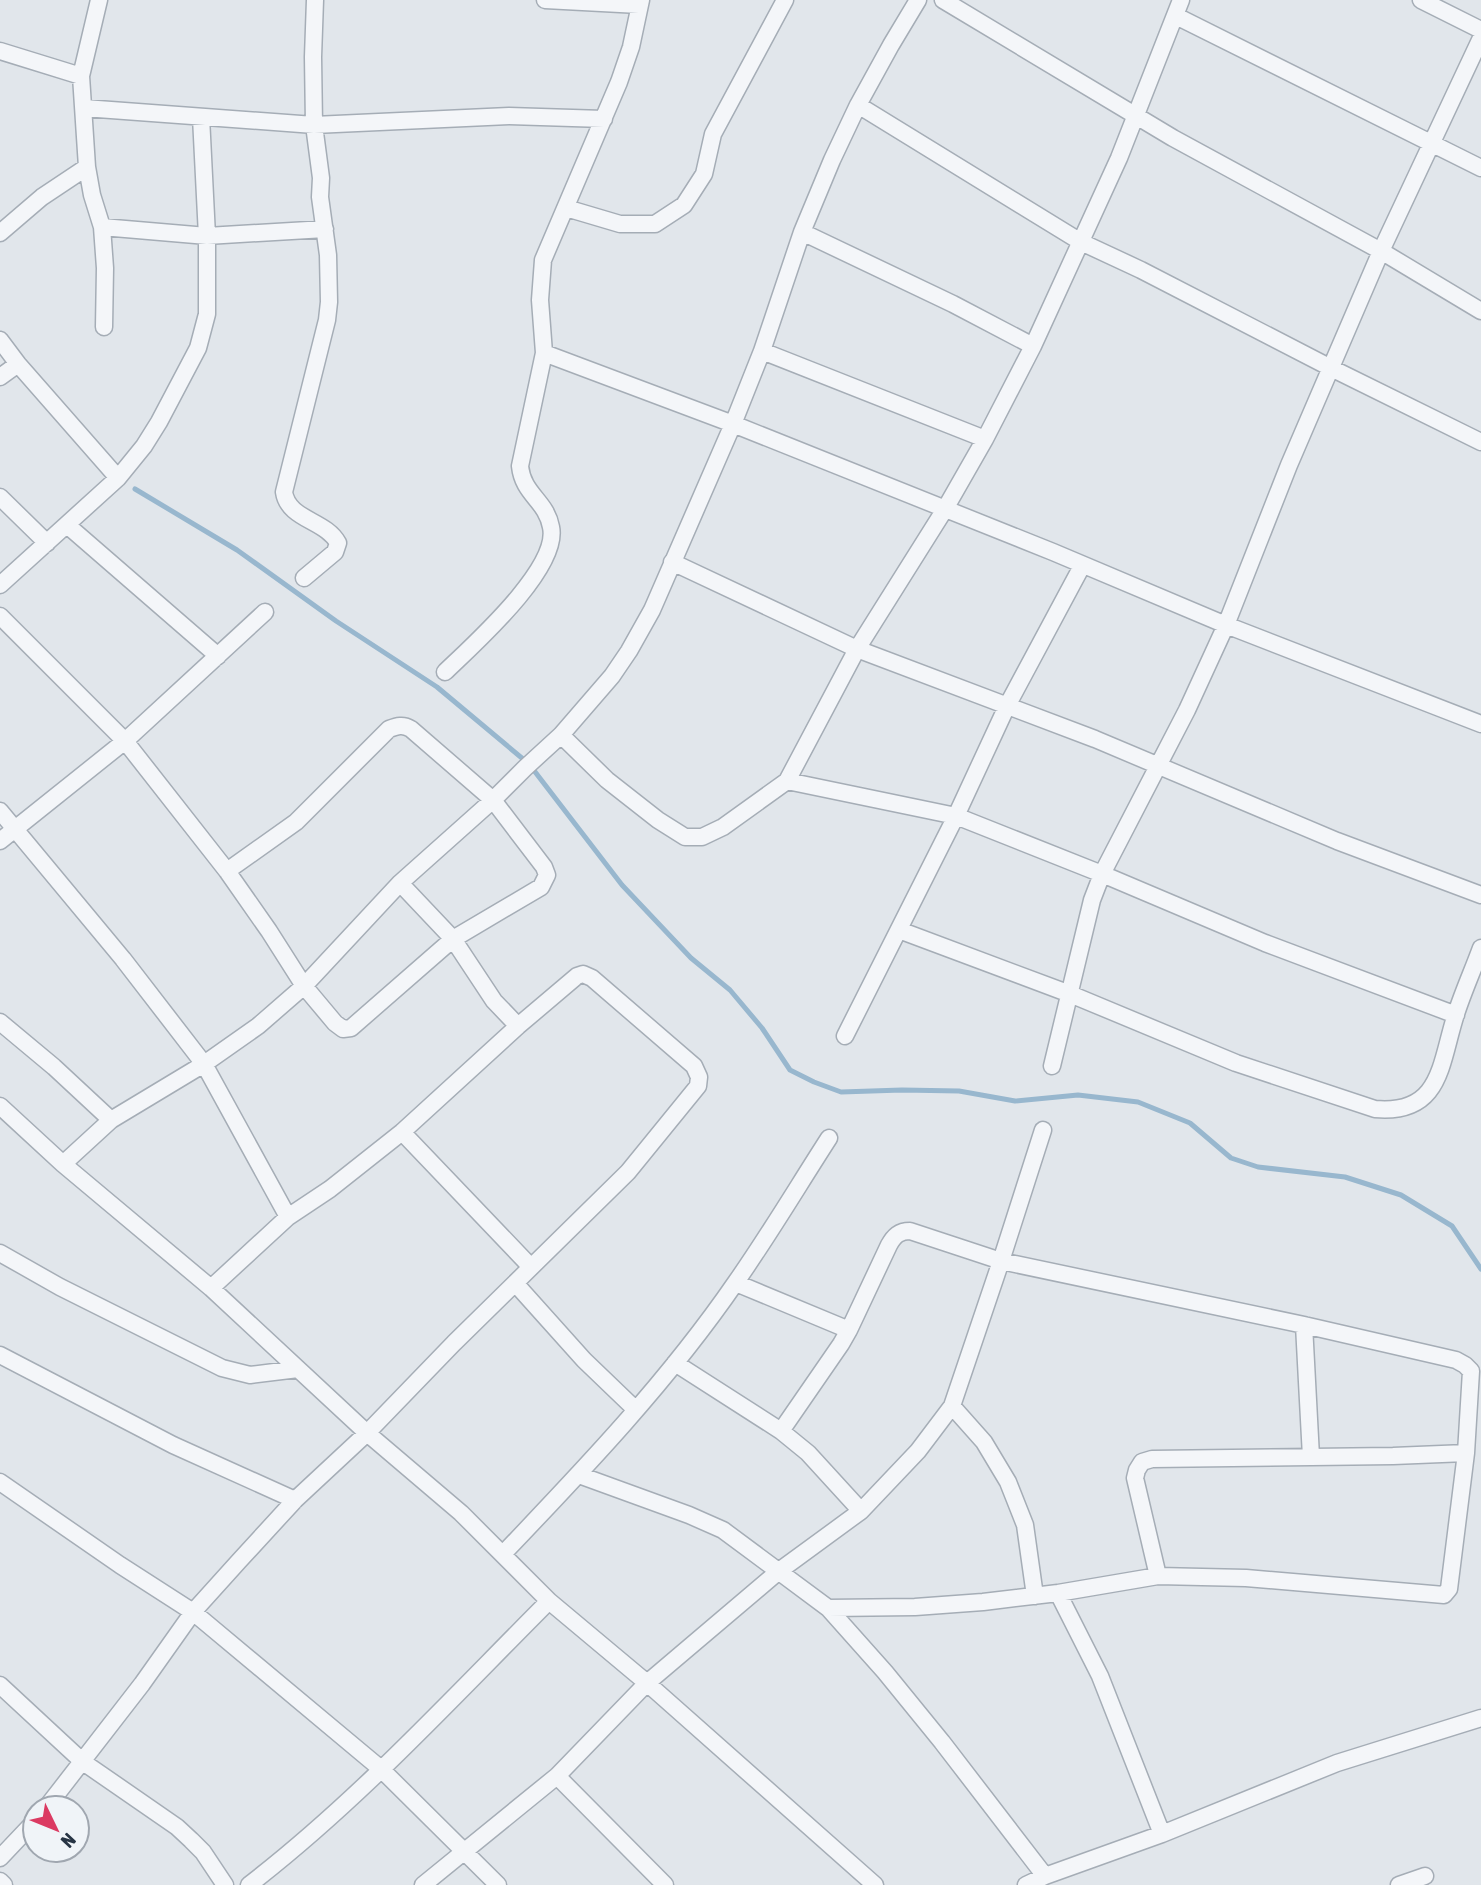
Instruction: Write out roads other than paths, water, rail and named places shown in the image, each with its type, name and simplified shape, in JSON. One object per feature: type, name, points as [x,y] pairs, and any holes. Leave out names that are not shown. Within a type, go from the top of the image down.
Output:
[{"type":"street","points":[[99,0],[81,76],[87,167],[102,227],[105,268],[104,327]]},
{"type":"street","points":[[304,578],[335,552],[338,543],[334,535],[291,509],[285,502],[284,492],[327,320],[329,302],[328,256],[314,125],[315,0]]},
{"type":"street","points":[[445,672],[499,620],[535,575],[551,542],[552,529],[548,517],[521,479],[520,466],[544,353],[540,300],[543,260],[604,120],[631,47],[640,3],[545,0]]},
{"type":"street","points":[[566,208],[620,224],[655,224],[684,205],[704,174],[713,134],[785,0]]},
{"type":"street","points":[[64,1164],[111,1120],[204,1064],[258,1026],[304,986],[400,883],[493,800],[561,735],[595,698],[629,651],[652,610],[733,424],[762,351],[802,232],[832,160],[858,105],[918,0]]},
{"type":"street","points":[[943,0],[1136,116],[1381,251],[1481,311]]},
{"type":"street","points":[[561,735],[607,780],[658,820],[685,837],[702,836],[723,827],[787,781],[857,649],[945,509],[1034,346],[1136,116],[1181,0]]},
{"type":"street","points":[[1421,0],[1481,30]]},
{"type":"street","points":[[1176,16],[1481,168]]},
{"type":"street","points":[[1052,1066],[1092,900],[1102,874],[1187,710],[1226,625],[1289,465],[1381,251],[1481,38]]},
{"type":"street","points":[[0,51],[81,76]]},
{"type":"street","points":[[858,105],[1081,242],[1481,442]]},
{"type":"street","points":[[84,108],[314,125],[509,116],[604,120]]},
{"type":"street","points":[[0,585],[118,478],[159,422],[198,348],[207,314],[207,236],[201,117]]},
{"type":"street","points":[[0,233],[42,197],[87,167]]},
{"type":"street","points":[[102,227],[207,236],[325,229]]},
{"type":"street","points":[[802,232],[1034,346]]},
{"type":"street","points":[[0,340],[118,478]]},
{"type":"street","points":[[762,351],[985,439]]},
{"type":"street","points":[[544,353],[733,424],[1053,552],[1226,625],[1481,724]]},
{"type":"street","points":[[0,377],[18,364]]},
{"type":"street","points":[[0,497],[47,543]]},
{"type":"street","points":[[67,525],[218,656]]},
{"type":"street","points":[[672,562],[857,649],[1095,739],[1337,841],[1481,895]]},
{"type":"street","points":[[845,1036],[956,816],[1007,706],[1082,566]]},
{"type":"street","points":[[0,841],[125,741],[265,612]]},
{"type":"street","points":[[0,616],[125,741],[227,871],[304,986],[343,1029],[347,1030],[453,939],[541,887],[547,875],[544,867],[493,800],[405,726],[389,729],[296,822],[227,871]]},
{"type":"street","points":[[787,781],[956,816],[1265,943],[1456,1015]]},
{"type":"street","points":[[0,811],[155,999],[204,1064],[288,1217]]},
{"type":"street","points":[[400,883],[453,939],[494,1001],[518,1026]]},
{"type":"street","points":[[899,930],[1070,994],[1236,1063],[1375,1109],[1392,1111],[1408,1107],[1423,1098],[1433,1084],[1442,1066],[1456,1015],[1481,948]]},
{"type":"street","points":[[57,1794],[142,1684],[192,1612],[295,1500],[367,1433],[454,1343],[628,1172],[698,1086],[699,1077],[688,1059],[592,978],[583,974],[577,976],[402,1132],[330,1189],[288,1217],[211,1288]]},
{"type":"street","points":[[0,1022],[111,1120]]},
{"type":"street","points":[[0,1106],[64,1164],[211,1288],[367,1433],[461,1513],[549,1601],[648,1683],[876,1885]]},
{"type":"street","points":[[423,1885],[557,1776],[648,1683],[779,1571],[861,1511],[918,1451],[952,1406],[1043,1130]]},
{"type":"street","points":[[402,1132],[531,1267]]},
{"type":"street","points":[[503,1554],[607,1445],[675,1363],[736,1283],[829,1138]]},
{"type":"street","points":[[781,1431],[849,1330],[889,1245],[894,1236],[902,1231],[910,1231],[1001,1261],[1456,1360],[1471,1371],[1466,1453],[1449,1589],[1444,1595],[1246,1578],[1158,1576],[1058,1593],[983,1602],[828,1608]]},
{"type":"street","points":[[0,1252],[60,1287],[222,1368],[250,1375],[298,1369]]},
{"type":"street","points":[[515,1283],[584,1360],[635,1409]]},
{"type":"street","points":[[736,1283],[849,1330]]},
{"type":"street","points":[[1304,1325],[1311,1457]]},
{"type":"street","points":[[0,1355],[173,1445],[295,1500]]},
{"type":"street","points":[[675,1363],[781,1431],[808,1453],[861,1511]]},
{"type":"street","points":[[952,1406],[984,1442],[1008,1482],[1025,1525],[1035,1596]]},
{"type":"street","points":[[1158,1576],[1135,1478],[1142,1462],[1152,1459],[1466,1453]]},
{"type":"street","points":[[579,1475],[689,1515],[723,1531],[828,1608],[886,1672],[1045,1876]]},
{"type":"street","points":[[0,1482],[192,1612],[381,1769],[498,1885]]},
{"type":"street","points":[[1058,1593],[1100,1676],[1162,1833]]},
{"type":"street","points":[[249,1885],[381,1769],[549,1601]]},
{"type":"street","points":[[0,1685],[83,1762],[177,1827],[203,1852],[225,1885]]},
{"type":"street","points":[[1026,1885],[1337,1763],[1481,1718]]},
{"type":"street","points":[[557,1776],[665,1885]]},
{"type":"street","points":[[0,1858],[21,1836]]},
{"type":"street","points":[[1399,1885],[1425,1876]]},
{"type":"street","points":[[0,1881],[4,1885]]},
{"type":"waterway","points":[[135,489],[237,550],[336,621],[437,687],[529,764],[622,885],[691,958],[730,990],[762,1028],[790,1070],[841,1092],[959,1091],[1015,1101],[1078,1095],[1138,1102],[1190,1123],[1231,1158],[1258,1167],[1345,1177],[1401,1195],[1452,1226],[1481,1269]]}]
